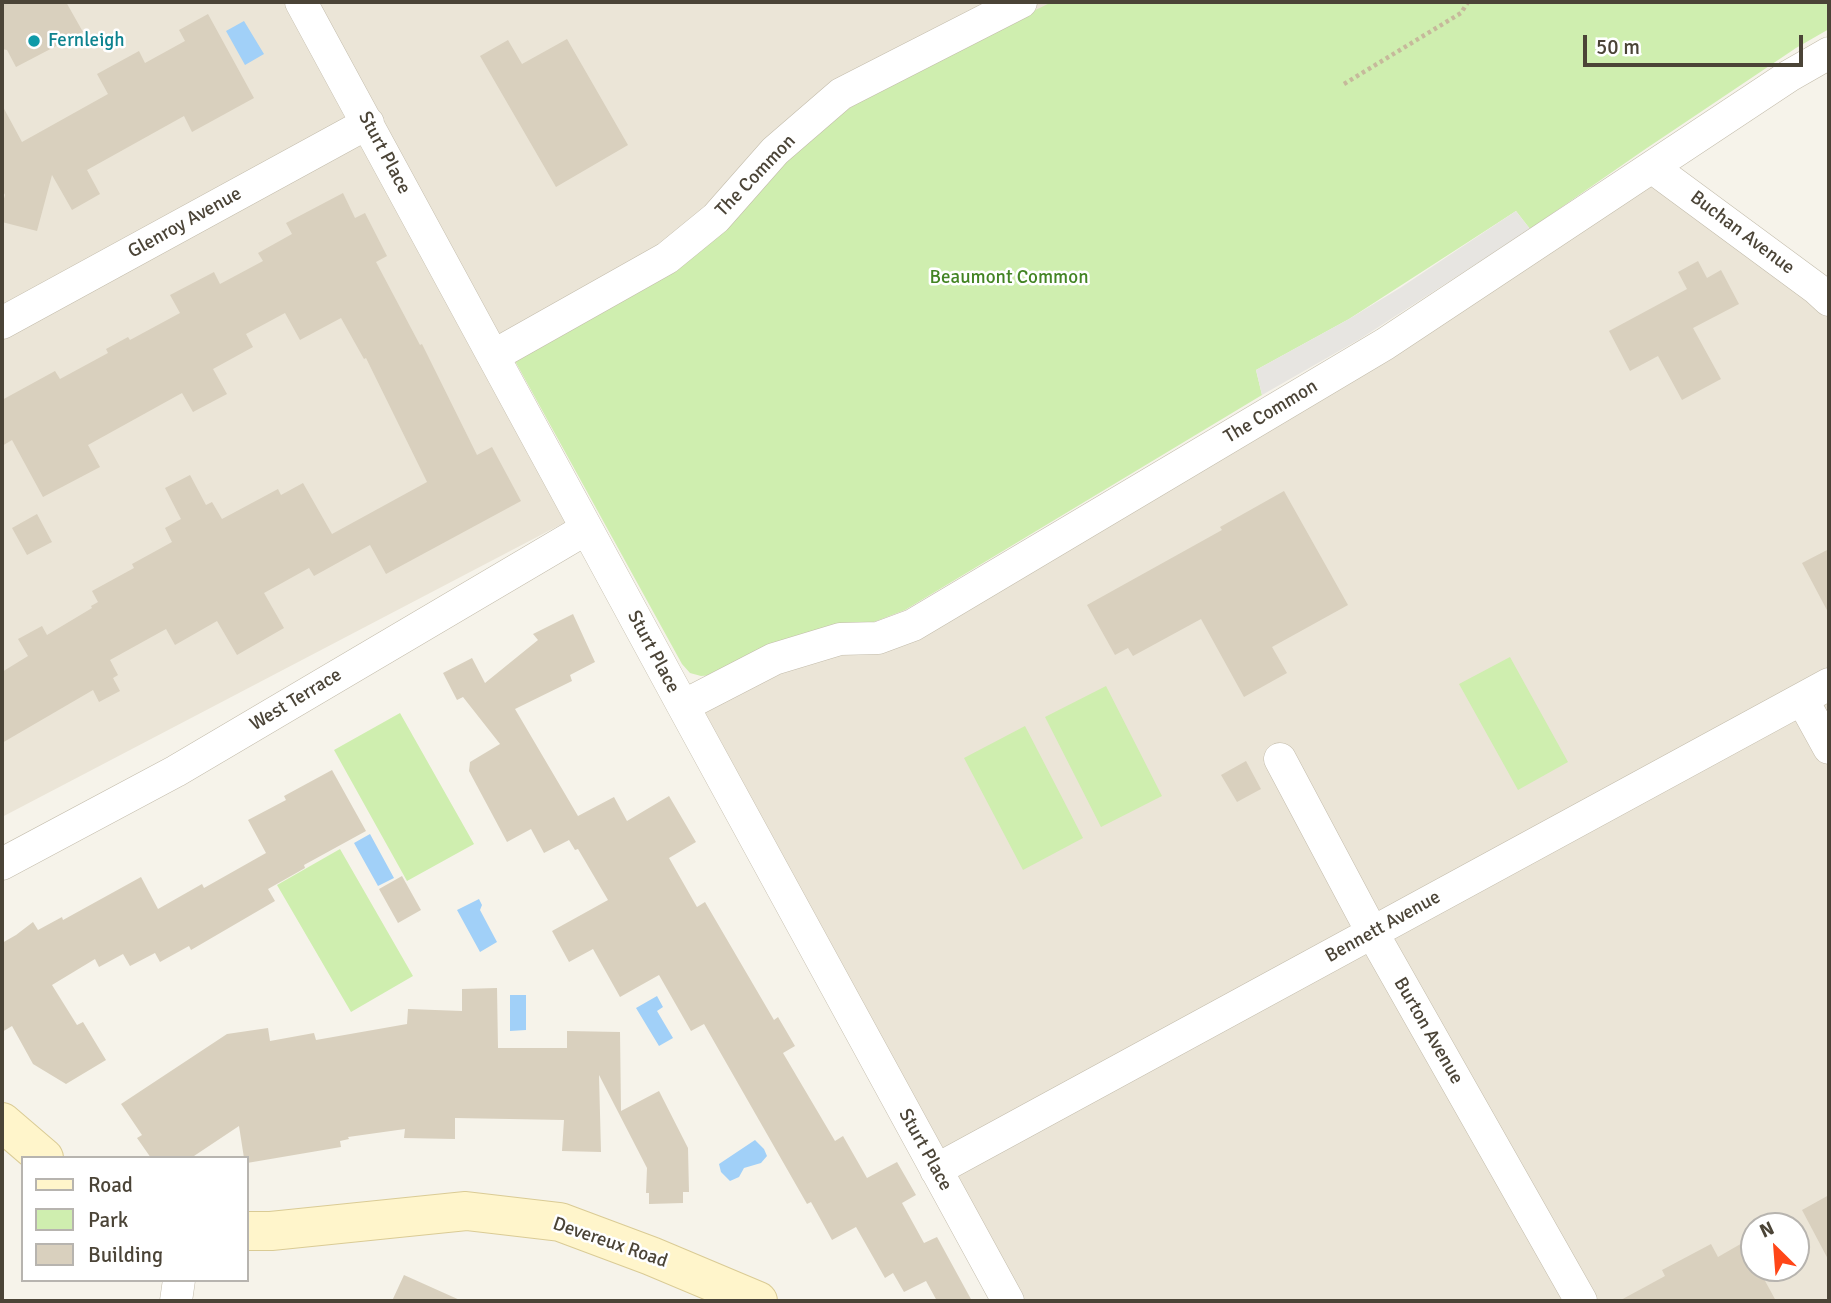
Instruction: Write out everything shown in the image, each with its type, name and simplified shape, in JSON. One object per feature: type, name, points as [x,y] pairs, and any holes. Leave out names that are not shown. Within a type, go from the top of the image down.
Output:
[{"type":"street","name":"Sturt Place","points":[[301,2],[1008,1301]]},
{"type":"street","name":"The Common","points":[[493,356],[667,258],[716,218],[775,151],[841,94],[1021,2]]},
{"type":"street","name":"The Common","points":[[682,706],[774,659],[840,639],[878,638],[913,625],[1385,344],[1789,76],[1829,53]]},
{"type":"street","name":"Glenroy Avenue","points":[[2,323],[368,123]]},
{"type":"street","name":"Buchan Avenue","points":[[1653,167],[1829,300]]},
{"type":"street","name":"West Terrace","points":[[2,864],[176,771],[586,529]]},
{"type":"street","name":"Bennett Avenue","points":[[936,1170],[1829,684]]},
{"type":"street","points":[[1802,699],[1829,748]]},
{"type":"street","name":"Burton Avenue","points":[[1280,759],[1372,932],[1581,1301]]},
{"type":"street","points":[[2,1122],[42,1156]]},
{"type":"street","name":"Devereux Road","points":[[248,1231],[271,1231],[466,1211],[560,1222],[651,1256],[758,1301]]},
{"type":"street","points":[[176,1301],[179,1282]]},
{"type":"path","points":[[1344,84],[1461,13],[1468,2]]},
{"type":"shaded area","points":[[2,2],[1085,2],[494,356],[579,515],[2,817]]},
{"type":"shaded area","points":[[1653,168],[1829,300],[1829,1301],[1008,1301],[683,706],[878,638]]},
{"type":"shaded area","points":[[1516,211],[1530,229],[1360,339],[1262,395],[1256,370],[1400,288]]},
{"type":"green space","name":"Beaumont Common","points":[[1052,2],[1829,2],[1829,29],[1796,48],[1530,229],[1516,211],[1349,319],[1256,370],[1262,395],[905,610],[871,623],[840,623],[766,648],[714,675],[690,673],[682,664],[510,352],[791,156],[827,124],[892,79]]},
{"type":"green space","points":[[1510,657],[1568,762],[1518,790],[1459,684]]},
{"type":"green space","points":[[1106,686],[1162,796],[1101,827],[1045,717]]},
{"type":"green space","points":[[400,713],[474,844],[407,881],[334,750]]},
{"type":"green space","points":[[1025,726],[1083,838],[1023,870],[964,758]]},
{"type":"green space","points":[[340,849],[413,976],[351,1012],[277,885]]},
{"type":"water","points":[[244,21],[264,54],[245,65],[226,31]]},
{"type":"water","points":[[370,834],[394,878],[378,886],[354,843]]},
{"type":"water","points":[[479,899],[482,905],[480,910],[497,942],[480,952],[457,910]]},
{"type":"water","points":[[510,995],[526,995],[526,1030],[510,1031]]},
{"type":"water","points":[[657,996],[663,1007],[657,1011],[673,1038],[659,1046],[636,1008]]},
{"type":"water","points":[[755,1140],[767,1156],[761,1163],[744,1168],[739,1177],[730,1181],[721,1172],[719,1164]]},
{"type":"building","name":"Fernleigh","points":[[2,2],[66,2],[83,32],[16,67],[7,50],[2,49]]},
{"type":"building","points":[[208,14],[254,98],[192,132],[184,116],[87,170],[100,194],[72,210],[52,175],[37,231],[2,222],[5,195],[2,189],[2,105],[22,142],[108,94],[97,74],[139,51],[145,63],[185,41],[179,30]]},
{"type":"building","points":[[567,39],[628,145],[556,187],[480,56],[508,40],[522,64]]},
{"type":"building","points":[[343,193],[355,218],[365,213],[387,256],[376,262],[420,345],[422,344],[477,455],[492,447],[521,501],[386,574],[370,545],[314,576],[309,568],[264,593],[284,628],[237,655],[217,621],[175,645],[166,629],[110,660],[118,675],[113,678],[120,691],[99,702],[93,690],[2,743],[2,672],[28,656],[18,639],[42,626],[47,635],[92,608],[91,606],[98,602],[92,591],[134,568],[132,564],[172,542],[165,528],[181,519],[165,488],[190,475],[206,505],[212,502],[222,519],[278,489],[281,495],[303,483],[332,534],[427,482],[366,358],[364,359],[341,318],[300,340],[285,313],[246,334],[253,347],[213,369],[227,394],[193,412],[182,393],[88,445],[100,467],[43,497],[12,440],[2,446],[2,400],[55,371],[60,379],[108,353],[106,349],[128,337],[130,340],[180,313],[170,295],[214,272],[220,284],[263,261],[258,253],[292,234],[286,223]]},
{"type":"building","points":[[1698,261],[1707,278],[1721,270],[1739,304],[1693,328],[1721,379],[1682,400],[1658,356],[1630,371],[1609,331],[1687,289],[1678,272]]},
{"type":"building","points":[[1284,491],[1348,605],[1272,647],[1287,673],[1244,697],[1201,619],[1133,656],[1128,648],[1115,655],[1087,605],[1222,530],[1220,527]]},
{"type":"building","points":[[37,514],[52,542],[27,555],[12,528]]},
{"type":"building","points":[[1829,549],[1829,614],[1802,563]]},
{"type":"building","points":[[573,614],[595,662],[570,675],[572,681],[515,709],[578,816],[614,797],[627,821],[669,796],[696,842],[669,858],[697,907],[705,902],[774,1020],[778,1017],[795,1046],[783,1053],[835,1141],[843,1136],[867,1178],[897,1162],[916,1195],[902,1203],[924,1243],[937,1237],[972,1301],[937,1301],[926,1281],[904,1292],[893,1273],[885,1278],[856,1227],[832,1240],[811,1202],[807,1204],[704,1024],[691,1031],[659,975],[620,997],[593,949],[569,962],[552,931],[608,900],[578,849],[575,850],[569,840],[544,853],[531,829],[507,842],[469,771],[470,762],[500,744],[463,697],[457,700],[443,673],[472,658],[485,683],[538,640],[533,634]]},
{"type":"building","points":[[1246,761],[1261,789],[1237,802],[1221,775]]},
{"type":"building","points":[[332,770],[366,831],[304,865],[305,868],[268,889],[275,901],[191,950],[189,946],[160,962],[155,953],[130,966],[123,954],[99,967],[95,959],[52,985],[77,1025],[83,1022],[106,1060],[66,1084],[33,1064],[12,1026],[2,1032],[2,943],[33,922],[38,930],[62,917],[63,920],[141,877],[158,909],[202,884],[204,888],[266,853],[248,820],[286,800],[284,796]]},
{"type":"building","points":[[402,876],[421,910],[398,923],[379,889]]},
{"type":"building","points":[[497,988],[498,1048],[567,1048],[567,1031],[620,1032],[621,1111],[659,1091],[688,1148],[689,1192],[683,1192],[683,1203],[649,1204],[649,1193],[646,1193],[647,1168],[599,1075],[601,1152],[562,1151],[564,1120],[455,1118],[455,1139],[404,1138],[405,1129],[348,1137],[349,1139],[340,1141],[341,1147],[248,1163],[248,1156],[244,1156],[239,1126],[194,1156],[150,1156],[137,1138],[142,1135],[121,1104],[227,1034],[268,1028],[270,1041],[314,1033],[316,1040],[407,1024],[408,1009],[462,1011],[462,989]]},
{"type":"building","points":[[1829,1195],[1829,1261],[1810,1225],[1810,1212],[1802,1210]]},
{"type":"building","points":[[1711,1244],[1718,1257],[1740,1244],[1740,1282],[1766,1282],[1776,1301],[1619,1301],[1665,1276],[1662,1270]]},
{"type":"building","points":[[404,1275],[462,1301],[392,1301]]},
{"type":"place","name":"Fernleigh","points":[[34,41]]}]
